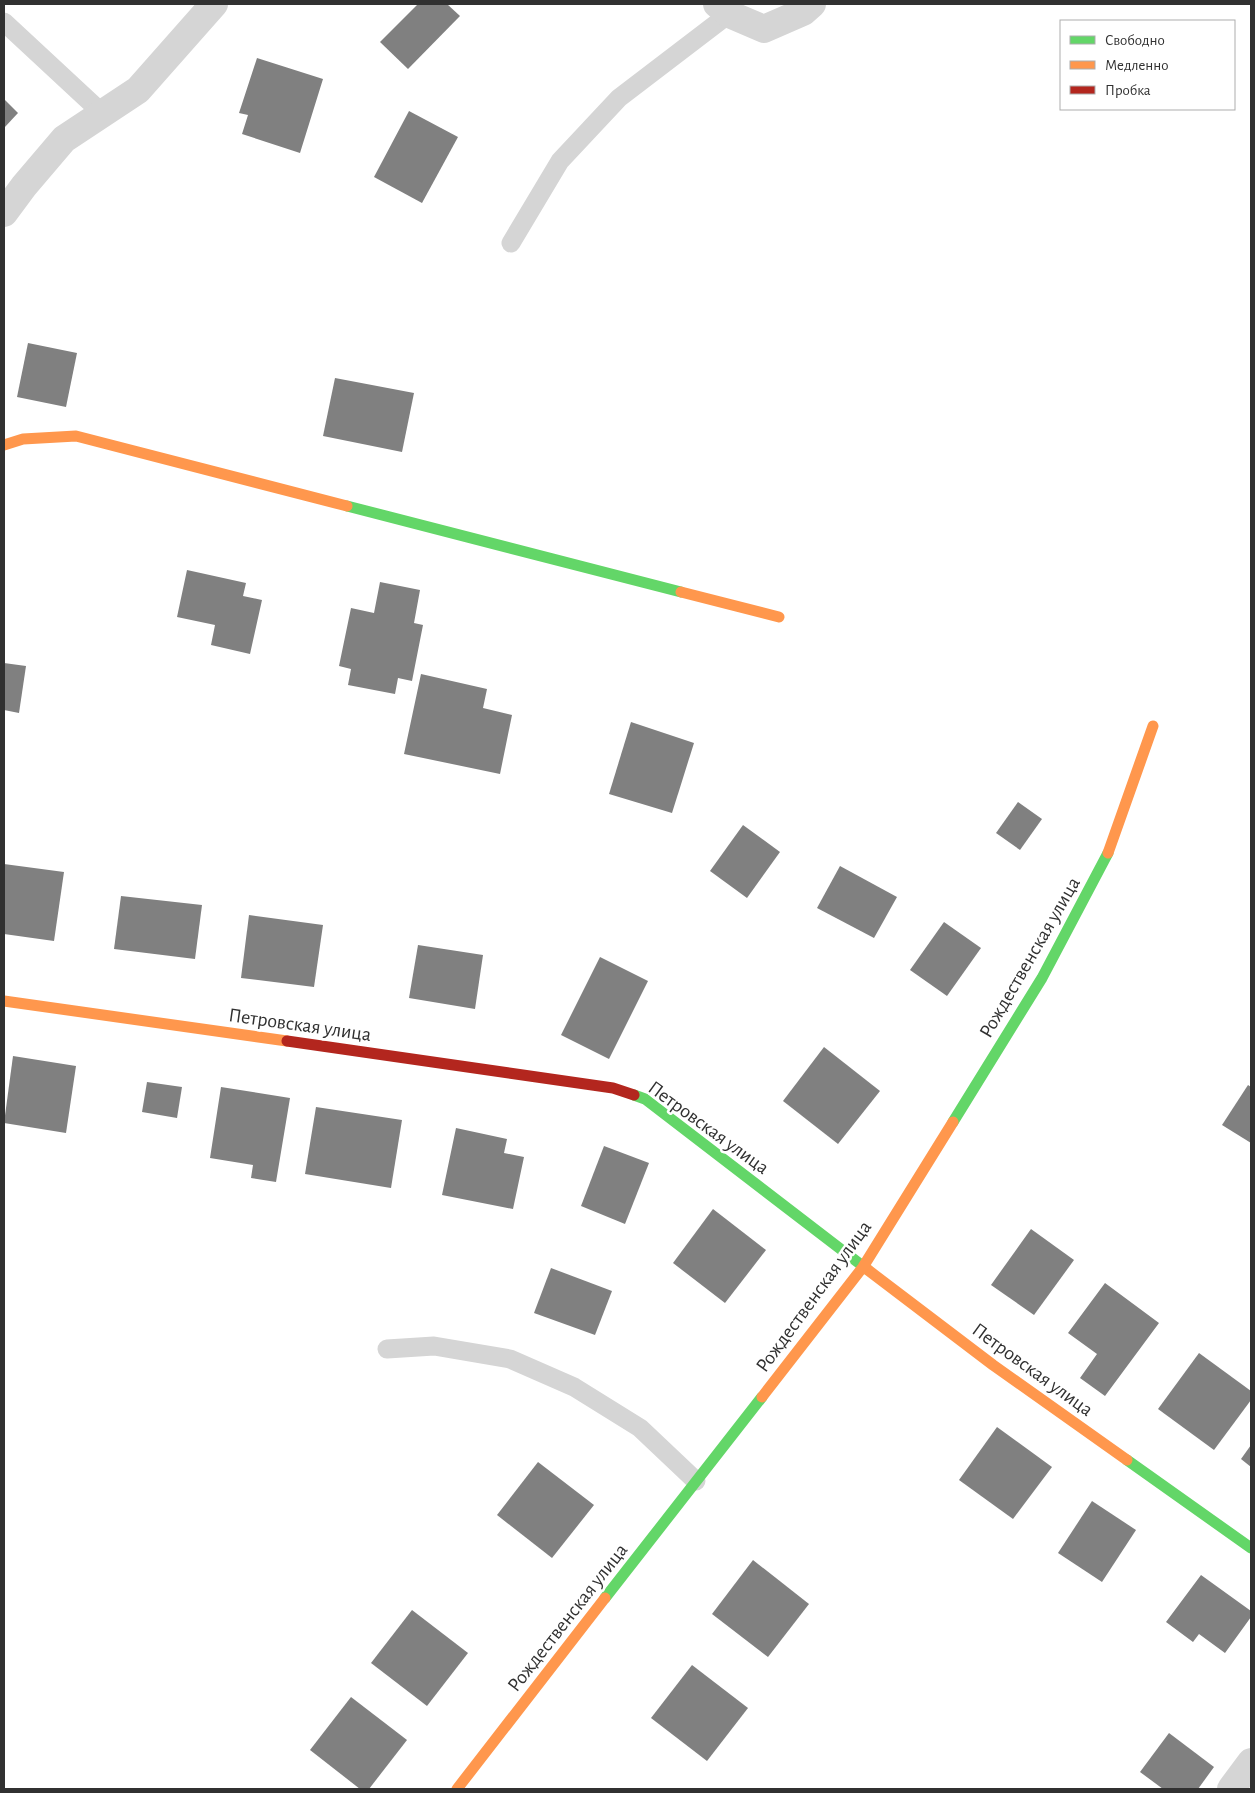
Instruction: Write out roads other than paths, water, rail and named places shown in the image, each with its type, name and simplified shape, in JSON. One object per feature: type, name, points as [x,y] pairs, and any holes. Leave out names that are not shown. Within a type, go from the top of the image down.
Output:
[{"type":"street","points":[[4,213],[64,139],[138,90],[214,4]]},
{"type":"street","points":[[723,9],[764,29],[803,12],[812,4]]},
{"type":"street","points":[[4,445],[23,439],[76,436],[780,617]]},
{"type":"street","name":"Рождественская улица","points":[[457,1789],[863,1267],[1042,978],[1106,858],[1153,726]]},
{"type":"street","name":"Петровская улица","points":[[4,1002],[613,1088],[645,1099],[994,1365],[1251,1548]]},
{"type":"street","points":[[1231,1789],[1251,1762]]},
{"type":"lane","points":[[510,243],[560,161],[619,98],[723,9]]},
{"type":"lane","points":[[4,22],[102,113]]},
{"type":"lane","points":[[387,1349],[434,1346],[510,1359],[574,1387],[640,1428],[696,1481]]}]
